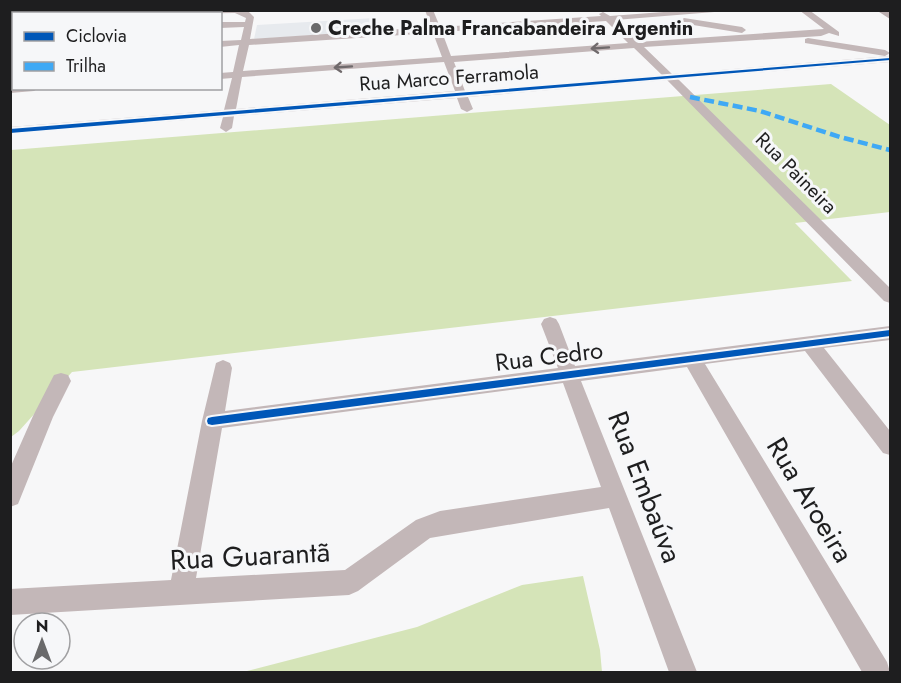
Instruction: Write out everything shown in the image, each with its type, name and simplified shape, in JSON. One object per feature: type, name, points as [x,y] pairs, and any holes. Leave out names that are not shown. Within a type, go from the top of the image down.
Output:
[{"type":"main road","points":[[881,10],[891,16]]},
{"type":"street","points":[[429,10],[467,109]]},
{"type":"street","name":"Rua Paineira","points":[[600,10],[891,297]]},
{"type":"street","points":[[614,10],[679,14],[735,10]]},
{"type":"street","points":[[803,10],[848,40]]},
{"type":"street","points":[[179,12],[226,12],[248,14],[250,17],[226,128]]},
{"type":"street","points":[[222,44],[607,19],[652,13],[740,33],[773,35],[891,54]]},
{"type":"street","points":[[679,14],[748,25]]},
{"type":"street","points":[[222,25],[248,24]]},
{"type":"street","points":[[760,26],[891,46]]},
{"type":"street","points":[[773,35],[821,33],[830,30]]},
{"type":"street","points":[[222,76],[635,45],[740,33]]},
{"type":"street","name":"Rua Marco Ferramola","points":[[10,131],[672,79],[891,59]]},
{"type":"street","name":"Rua Embaúva","points":[[550,324],[683,672]]},
{"type":"street","name":"Rua Cedro","points":[[212,421],[891,333]]},
{"type":"street","points":[[809,343],[891,446]]},
{"type":"street","name":"Rua Aroeira","points":[[691,358],[877,672]]},
{"type":"street","points":[[181,591],[224,368]]},
{"type":"street","points":[[10,496],[43,416],[61,381]]},
{"type":"street","name":"Rua Guarantã","points":[[10,602],[349,582],[424,528],[440,523],[617,496]]},
{"type":"shaded area","name":"Creche Palma Francabandeira Argentin","points":[[375,18],[377,31],[254,39],[257,25]]},
{"type":"green space","points":[[831,84],[890,125],[890,212],[795,223],[852,281],[72,372],[11,437],[11,150]]},
{"type":"green space","points":[[583,576],[600,650],[602,672],[243,672],[417,627],[522,585]]},
{"type":"marked path","points":[[690,97],[760,111],[840,137],[890,150]]},
{"type":"cycle path","points":[[10,131],[890,59]]},
{"type":"cycle path","points":[[212,421],[890,333]]},
{"type":"place","name":"Creche Palma Francabandeira Argentin","points":[[316,28]]}]
